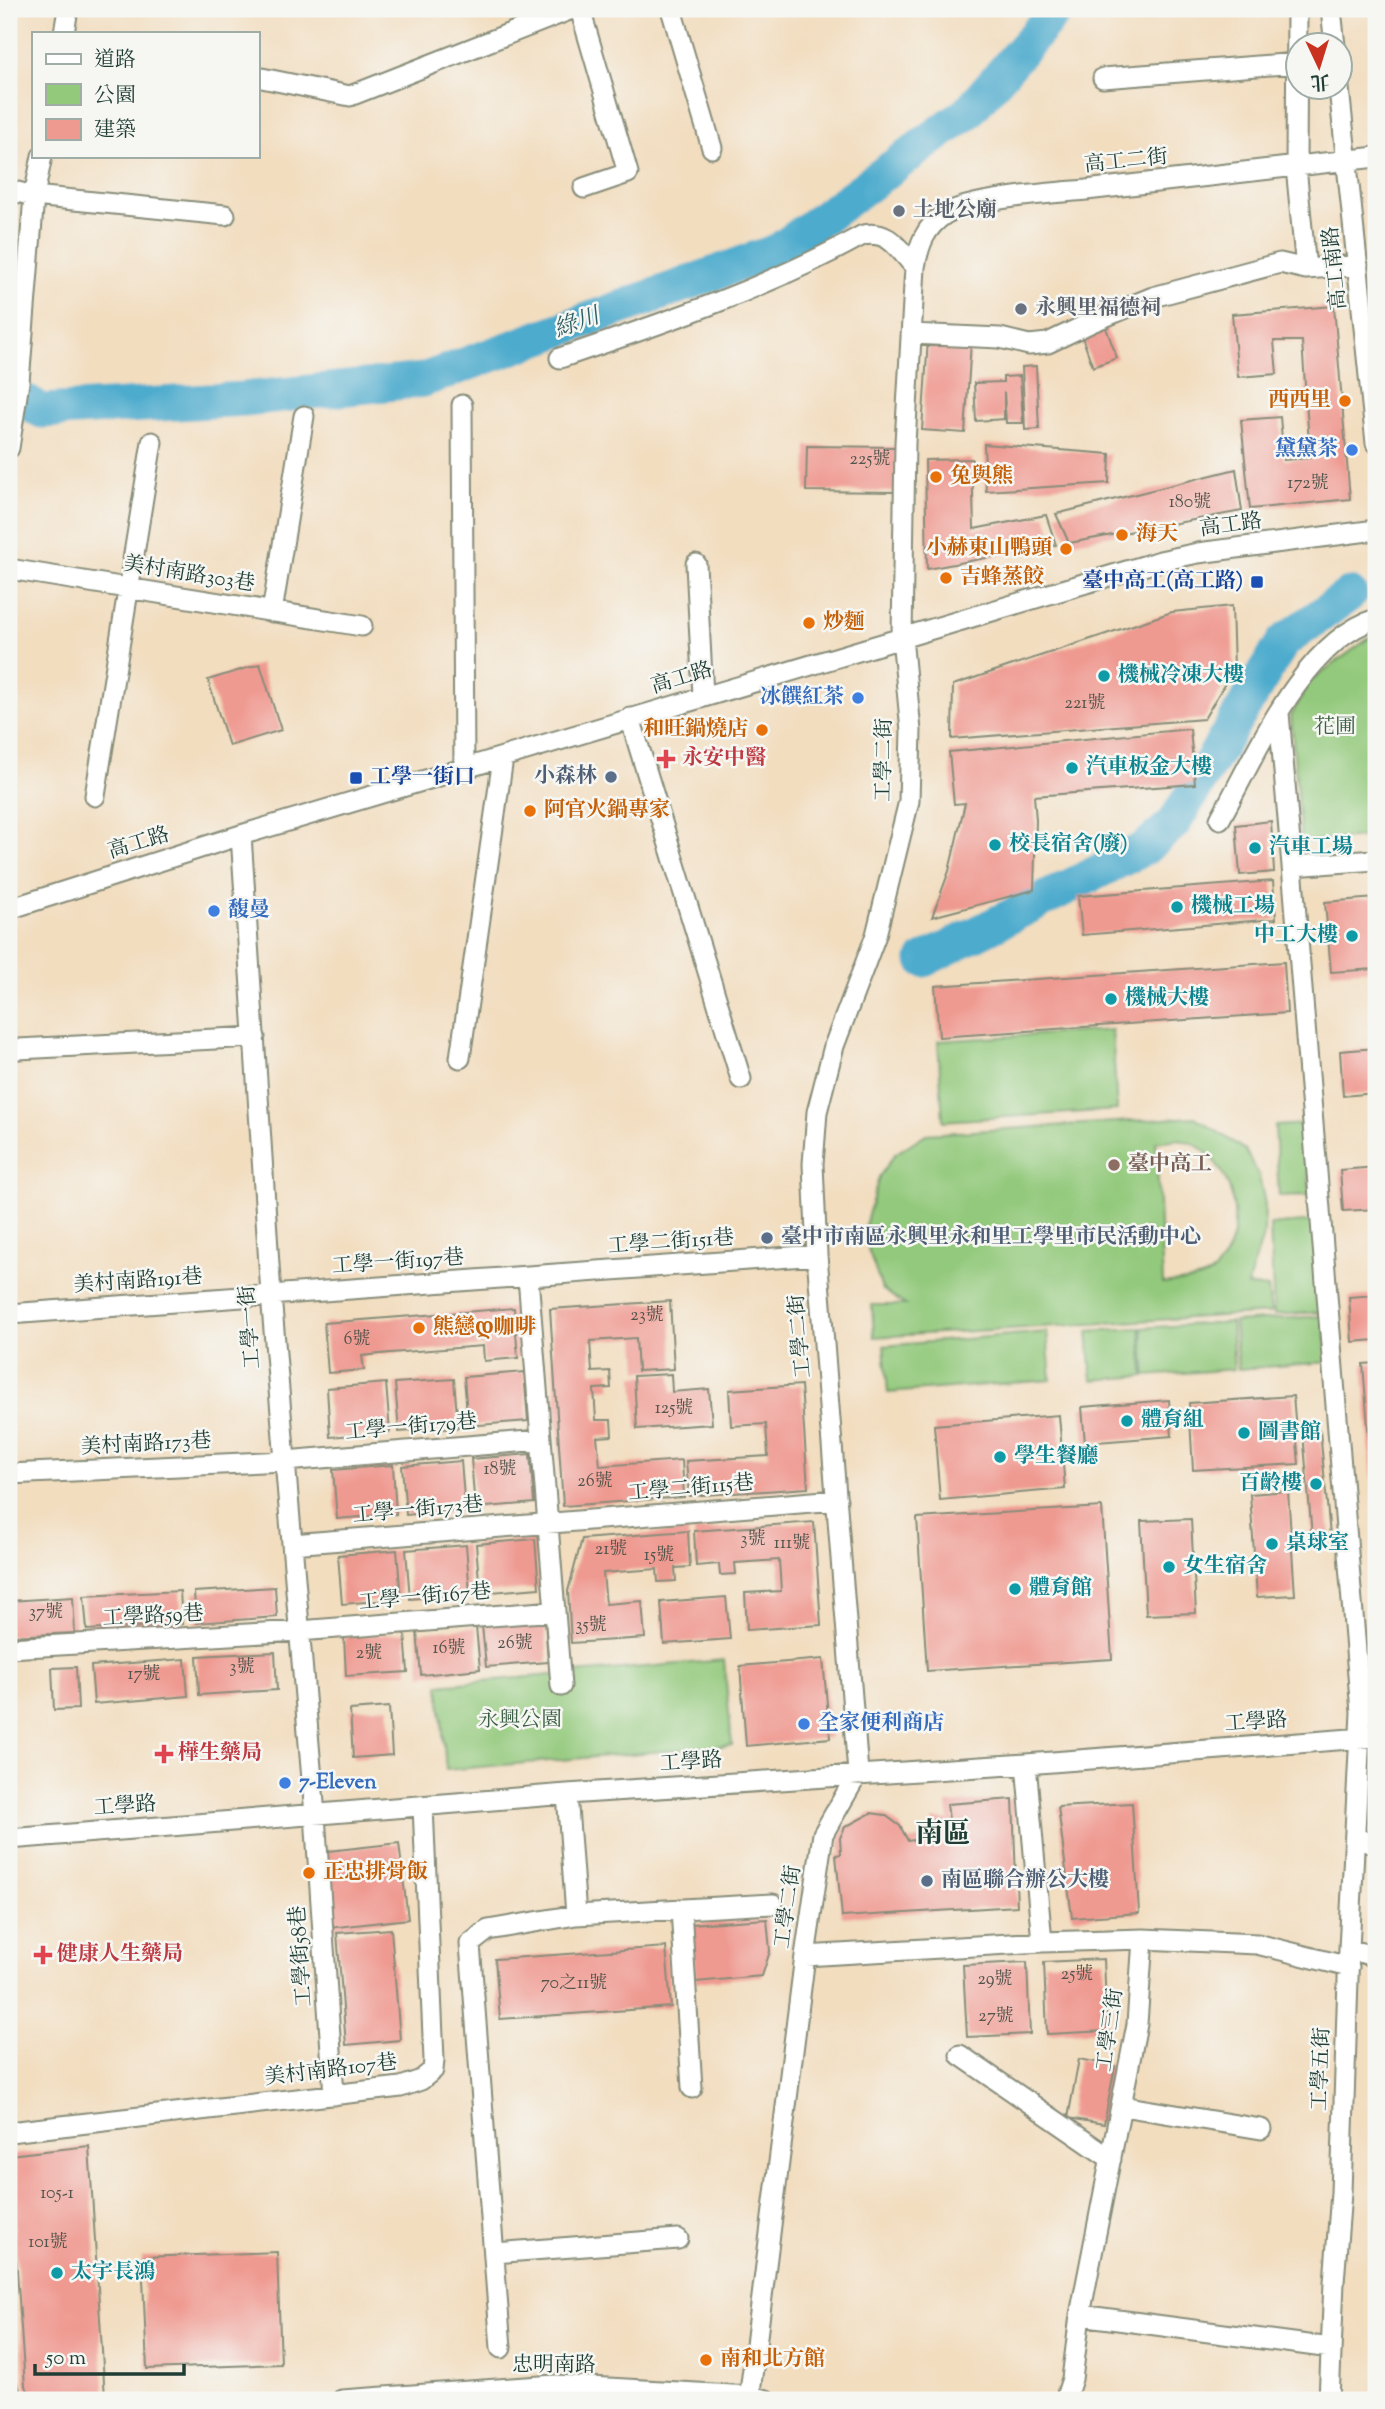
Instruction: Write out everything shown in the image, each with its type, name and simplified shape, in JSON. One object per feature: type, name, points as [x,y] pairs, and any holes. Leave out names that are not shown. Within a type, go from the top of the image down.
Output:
[{"type":"street","points":[[64,32],[68,9]]},
{"type":"street","points":[[259,77],[350,96],[572,9]]},
{"type":"street","points":[[580,9],[628,173],[584,188]]},
{"type":"street","points":[[671,9],[712,148]]},
{"type":"street","points":[[1297,9],[1297,32]]},
{"type":"street","points":[[1331,9],[1333,32]]},
{"type":"street","points":[[1103,78],[1284,64]]},
{"type":"street","points":[[1297,102],[1296,167],[1306,269]]},
{"type":"street","name":"高工南路","points":[[1340,102],[1358,265],[1372,348],[1376,443]]},
{"type":"street","name":"高工二街","points":[[915,267],[920,244],[932,224],[947,213],[973,205],[1055,193],[1376,157]]},
{"type":"street","points":[[10,439],[12,408],[20,372],[34,196],[42,158]]},
{"type":"street","points":[[9,191],[34,196],[225,215]]},
{"type":"street","points":[[560,358],[703,309],[784,276],[863,235],[876,233],[887,236],[915,267]]},
{"type":"street","points":[[911,334],[1000,338],[1029,345],[1048,343],[1153,297],[1280,263],[1306,269],[1358,265]]},
{"type":"street","name":"工學二街","points":[[755,2399],[804,1956],[823,1834],[859,1773],[817,1255],[813,1164],[817,1112],[834,1046],[876,935],[909,801],[911,731],[902,637],[905,443],[915,267]]},
{"type":"street","points":[[462,405],[464,770]]},
{"type":"street","points":[[272,611],[304,416]]},
{"type":"street","points":[[95,796],[152,442]]},
{"type":"street","name":"高工路","points":[[9,909],[242,835],[1160,561],[1198,553],[1376,530]]},
{"type":"street","points":[[696,564],[703,696]]},
{"type":"street","name":"美村南路303巷","points":[[9,569],[362,626]]},
{"type":"street","points":[[1220,819],[1304,672],[1335,640],[1364,622],[1376,619]]},
{"type":"street","name":"工學五街","points":[[1279,712],[1361,1712],[1368,1738],[1356,1838],[1329,2400]]},
{"type":"street","points":[[630,718],[741,1079]]},
{"type":"street","points":[[460,1058],[503,758]]},
{"type":"street","name":"工學一街","points":[[242,835],[271,1295],[314,1815]]},
{"type":"street","points":[[1292,866],[1376,860]]},
{"type":"street","points":[[18,1049],[255,1037]]},
{"type":"street","name":"工學二街151巷","points":[[528,1277],[817,1255]]},
{"type":"street","points":[[528,1277],[561,1686]]},
{"type":"street","name":"工學一街197巷","points":[[271,1295],[528,1277]]},
{"type":"street","name":"美村南路191巷","points":[[9,1314],[271,1295]]},
{"type":"street","name":"工學一街179巷","points":[[285,1461],[541,1440]]},
{"type":"street","name":"美村南路173巷","points":[[9,1474],[285,1461]]},
{"type":"street","name":"工學二街115巷","points":[[548,1524],[837,1500]]},
{"type":"street","name":"工學一街173巷","points":[[292,1544],[548,1524]]},
{"type":"street","name":"工學一街167巷","points":[[299,1631],[555,1611]]},
{"type":"street","name":"工學路59巷","points":[[9,1648],[299,1631]]},
{"type":"street","name":"工學路","points":[[9,1839],[567,1794],[1368,1738]]},
{"type":"street","points":[[1026,1764],[1042,1942]]},
{"type":"street","points":[[567,1794],[576,1915]]},
{"type":"street","name":"美村南路107巷","points":[[9,2132],[401,2087],[421,2080],[433,2070],[423,1806]]},
{"type":"street","name":"工學街58巷","points":[[314,1815],[334,2095]]},
{"type":"street","points":[[1356,1838],[1376,1845]]},
{"type":"street","points":[[501,2348],[470,1944],[488,1930],[576,1915],[773,1904]]},
{"type":"street","points":[[681,1909],[692,2088]]},
{"type":"street","points":[[804,1956],[1143,1939],[1256,1944],[1349,1958],[1376,1957]]},
{"type":"street","name":"工學三街","points":[[1065,2400],[1072,2379],[1080,2315],[1138,2024],[1143,1939]]},
{"type":"street","points":[[960,2055],[1111,2159]]},
{"type":"street","points":[[1122,2106],[1261,2129]]},
{"type":"street","points":[[494,2253],[678,2239]]},
{"type":"street","points":[[1080,2315],[1331,2348]]},
{"type":"street","name":"忠明南路","points":[[342,2400],[555,2385],[755,2399]]},
{"type":"street","points":[[9,2390],[9,2400]]},
{"type":"green space","name":"花圃","points":[[1376,633],[1376,836],[1301,842],[1291,716],[1310,681]]},
{"type":"green space","points":[[1112,1030],[1117,1110],[943,1121],[938,1041]]},
{"type":"green space","points":[[1195,1117],[1245,1150],[1259,1176],[1265,1204],[1264,1233],[1247,1286],[1268,1288],[1271,1313],[874,1337],[872,1305],[905,1305],[882,1289],[864,1229],[879,1177],[895,1154],[926,1134]],"holes":[[[1179,1139],[1199,1147],[1212,1158],[1222,1173],[1229,1189],[1234,1224],[1225,1257],[1214,1271],[1197,1279],[1163,1284],[1156,1142]]]},
{"type":"green space","points":[[1306,1124],[1310,1195],[1279,1196],[1275,1126]]},
{"type":"green space","points":[[1315,1221],[1323,1312],[1274,1315],[1270,1225]]},
{"type":"green space","points":[[1324,1316],[1328,1362],[1238,1369],[1234,1322]]},
{"type":"green space","points":[[1231,1322],[1234,1369],[1146,1376],[1142,1328]]},
{"type":"green space","points":[[1140,1328],[1144,1376],[1092,1380],[1088,1331]]},
{"type":"green space","points":[[1047,1332],[1051,1380],[888,1393],[884,1346]]},
{"type":"green space","name":"永興公園","points":[[724,1660],[732,1745],[446,1770],[439,1685]]},
{"type":"building","points":[[1334,306],[1350,499],[1250,509],[1241,420],[1280,417],[1284,460],[1310,458],[1302,341],[1274,341],[1277,374],[1238,377],[1232,314]]},
{"type":"building","points":[[1105,325],[1117,358],[1093,367],[1081,334]]},
{"type":"building","points":[[928,339],[971,342],[965,433],[922,430]]},
{"type":"building","points":[[1036,366],[1039,429],[1025,430],[1022,367]]},
{"type":"building","points":[[1020,376],[1023,423],[1006,423],[1004,392],[1004,419],[976,421],[974,383],[1003,382],[1003,377]]},
{"type":"building","points":[[984,444],[1110,454],[1109,483],[986,491]]},
{"type":"building","points":[[807,446],[896,447],[895,492],[806,491]]},
{"type":"building","points":[[972,459],[974,529],[1046,515],[1056,545],[927,569],[925,460]]},
{"type":"building","points":[[1236,469],[1242,511],[1069,543],[1056,514]]},
{"type":"building","name":"機械冷凍大樓","points":[[1232,606],[1234,668],[1204,719],[952,739],[953,685],[1172,612]]},
{"type":"building","points":[[260,664],[281,730],[229,746],[208,680]]},
{"type":"building","name":"汽車板金大樓","points":[[1190,729],[1195,784],[1034,796],[1034,890],[932,917],[949,871],[965,803],[954,804],[949,752]]},
{"type":"building","name":"汽車工場","points":[[1271,821],[1274,872],[1240,875],[1236,825]]},
{"type":"building","name":"機械工場","points":[[1273,881],[1276,919],[1082,935],[1078,896]]},
{"type":"building","name":"中工大樓","points":[[1376,898],[1376,969],[1331,972],[1325,902]]},
{"type":"building","name":"機械大樓","points":[[1284,962],[1287,1013],[939,1037],[935,986]]},
{"type":"building","points":[[1376,1048],[1376,1093],[1343,1096],[1340,1051]]},
{"type":"building","points":[[1376,1167],[1376,1209],[1343,1211],[1340,1170]]},
{"type":"building","points":[[1376,1295],[1376,1340],[1352,1342],[1349,1297]]},
{"type":"building","points":[[670,1301],[674,1369],[638,1371],[636,1338],[590,1341],[592,1372],[610,1371],[611,1388],[594,1389],[596,1420],[611,1420],[612,1436],[597,1437],[600,1466],[682,1460],[684,1497],[563,1506],[550,1309]]},
{"type":"building","points":[[514,1308],[518,1358],[484,1361],[483,1346],[390,1353],[362,1356],[364,1370],[328,1373],[324,1323]]},
{"type":"building","points":[[1376,1363],[1376,1503],[1374,1503],[1363,1364]]},
{"type":"building","points":[[524,1372],[528,1421],[468,1426],[464,1377]]},
{"type":"building","points":[[671,1374],[672,1392],[709,1389],[712,1424],[637,1429],[634,1376]]},
{"type":"building","points":[[454,1379],[458,1428],[399,1432],[395,1383]]},
{"type":"building","points":[[386,1383],[390,1432],[330,1437],[327,1388]]},
{"type":"building","points":[[801,1385],[808,1488],[689,1496],[686,1461],[768,1456],[766,1424],[731,1426],[729,1390]]},
{"type":"building","name":"圖書館","points":[[1293,1396],[1299,1464],[1193,1470],[1189,1403]]},
{"type":"building","name":"體育組","points":[[1169,1400],[1172,1436],[1085,1443],[1082,1407]]},
{"type":"building","name":"學生餐廳","points":[[1059,1415],[1065,1489],[940,1500],[934,1425]]},
{"type":"building","name":"百齡樓","points":[[1320,1431],[1330,1535],[1312,1536],[1303,1433]]},
{"type":"building","points":[[530,1454],[534,1503],[475,1508],[471,1459]]},
{"type":"building","points":[[461,1461],[465,1510],[406,1515],[402,1466]]},
{"type":"building","points":[[393,1465],[396,1514],[337,1519],[333,1470]]},
{"type":"building","name":"桌球室","points":[[1288,1491],[1295,1595],[1257,1597],[1250,1494]]},
{"type":"building","name":"體育館","points":[[1102,1507],[1112,1659],[927,1671],[917,1518]]},
{"type":"building","name":"女生宿舍","points":[[1191,1519],[1196,1613],[1146,1615],[1141,1521]]},
{"type":"building","points":[[814,1522],[821,1625],[747,1630],[745,1593],[781,1591],[779,1560],[735,1563],[736,1574],[720,1575],[719,1564],[696,1566],[694,1531]]},
{"type":"building","points":[[688,1531],[690,1567],[675,1568],[676,1581],[658,1582],[657,1569],[603,1573],[606,1604],[642,1601],[645,1638],[571,1643],[568,1591],[582,1539]]},
{"type":"building","points":[[535,1539],[539,1588],[480,1593],[476,1544]]},
{"type":"building","points":[[466,1545],[470,1594],[410,1599],[406,1550]]},
{"type":"building","points":[[397,1550],[401,1599],[342,1604],[338,1555]]},
{"type":"building","points":[[275,1587],[277,1617],[196,1623],[194,1592]]},
{"type":"building","points":[[180,1591],[182,1624],[87,1630],[84,1596]]},
{"type":"building","points":[[73,1597],[75,1633],[9,1636],[9,1601]]},
{"type":"building","points":[[726,1597],[730,1639],[664,1644],[661,1602]]},
{"type":"building","points":[[545,1620],[548,1662],[486,1667],[482,1625]]},
{"type":"building","points":[[476,1627],[480,1669],[421,1675],[417,1632]]},
{"type":"building","points":[[405,1633],[408,1672],[346,1676],[344,1637]]},
{"type":"building","points":[[275,1652],[277,1690],[199,1695],[197,1656]]},
{"type":"building","points":[[185,1659],[188,1696],[94,1704],[91,1666]]},
{"type":"building","points":[[823,1659],[830,1738],[746,1746],[740,1666]]},
{"type":"building","points":[[76,1667],[78,1709],[54,1710],[52,1668]]},
{"type":"building","points":[[389,1707],[392,1755],[353,1758],[350,1710]]},
{"type":"building","name":"南區聯合辦公大樓","points":[[1013,1799],[1017,1906],[842,1917],[836,1855],[841,1854],[840,1838],[845,1827],[871,1813],[885,1815],[900,1826],[908,1841],[932,1837],[932,1820],[949,1820],[947,1804]]},
{"type":"building","points":[[1132,1803],[1139,1913],[1072,1918],[1058,1807]]},
{"type":"building","points":[[399,1843],[408,1919],[329,1928],[320,1852]]},
{"type":"building","points":[[767,1919],[770,1951],[762,1976],[696,1982],[691,1924]]},
{"type":"building","points":[[391,1929],[400,2040],[346,2045],[337,1933]]},
{"type":"building","points":[[666,1947],[671,2007],[500,2019],[495,1959]]},
{"type":"building","points":[[1104,1959],[1107,2031],[1047,2034],[1044,1962]]},
{"type":"building","points":[[1027,1962],[1030,2034],[967,2037],[963,1965]]},
{"type":"building","points":[[1079,2059],[1115,2066],[1104,2124],[1068,2118]]},
{"type":"building","points":[[89,2146],[105,2398],[36,2400],[25,2386],[9,2155]]},
{"type":"building","points":[[277,2252],[281,2364],[147,2369],[142,2257]]},
{"type":"waterway","name":"綠川","points":[[9,392],[42,411],[244,399],[423,380],[779,250],[968,112],[1057,9]]},
{"type":"waterway","points":[[924,960],[1145,848],[1174,823],[1283,642],[1350,594]]},
{"type":"place","name":"土地公廟","points":[[899,211]]},
{"type":"place","name":"永興里福德祠","points":[[1021,309]]},
{"type":"place","name":"西西里","points":[[1345,401]]},
{"type":"place","name":"黛黛茶","points":[[1352,450]]},
{"type":"place","name":"兔與熊","points":[[936,477]]},
{"type":"place","name":"海天","points":[[1122,535]]},
{"type":"place","name":"小赫東山鴨頭","points":[[1066,549]]},
{"type":"place","name":"吉蜂蒸餃","points":[[946,578]]},
{"type":"place","name":"臺中高工(高工路)","points":[[1257,582]]},
{"type":"place","name":"炒麵","points":[[809,623]]},
{"type":"place","name":"機械冷凍大樓","points":[[1104,676]]},
{"type":"place","name":"冰饌紅茶","points":[[858,698]]},
{"type":"place","name":"和旺鍋燒店","points":[[762,730]]},
{"type":"place","name":"永安中醫","points":[[666,759]]},
{"type":"place","name":"汽車板金大樓","points":[[1072,768]]},
{"type":"place","name":"小森林","points":[[611,777]]},
{"type":"place","name":"工學一街口","points":[[356,778]]},
{"type":"place","name":"阿官火鍋專家","points":[[530,811]]},
{"type":"place","name":"校長宿舍(廢)","points":[[995,845]]},
{"type":"place","name":"汽車工場","points":[[1255,848]]},
{"type":"place","name":"機械工場","points":[[1177,907]]},
{"type":"place","name":"馥曼","points":[[214,911]]},
{"type":"place","name":"中工大樓","points":[[1352,936]]},
{"type":"place","name":"機械大樓","points":[[1111,999]]},
{"type":"place","name":"臺中高工","points":[[1114,1165]]},
{"type":"place","name":"臺中市南區永興里永和里工學里市民活動中心","points":[[767,1238]]},
{"type":"place","name":"熊戀დ咖啡","points":[[419,1328]]},
{"type":"place","name":"體育組","points":[[1127,1421]]},
{"type":"place","name":"圖書館","points":[[1244,1433]]},
{"type":"place","name":"學生餐廳","points":[[1000,1457]]},
{"type":"place","name":"百齡樓","points":[[1316,1484]]},
{"type":"place","name":"桌球室","points":[[1272,1544]]},
{"type":"place","name":"女生宿舍","points":[[1169,1567]]},
{"type":"place","name":"體育館","points":[[1015,1589]]},
{"type":"place","name":"全家便利商店","points":[[804,1724]]},
{"type":"place","name":"樺生藥局","points":[[164,1754]]},
{"type":"place","name":"7-Eleven","points":[[285,1783]]},
{"type":"place","name":"正忠排骨飯","points":[[309,1873]]},
{"type":"place","name":"南區聯合辦公大樓","points":[[927,1881]]},
{"type":"place","name":"健康人生藥局","points":[[43,1955]]},
{"type":"place","name":"太宇長鴻","points":[[57,2273]]},
{"type":"place","name":"南和北方館","points":[[706,2360]]},
{"type":"district","name":"南區","points":[[943,1835]]}]
